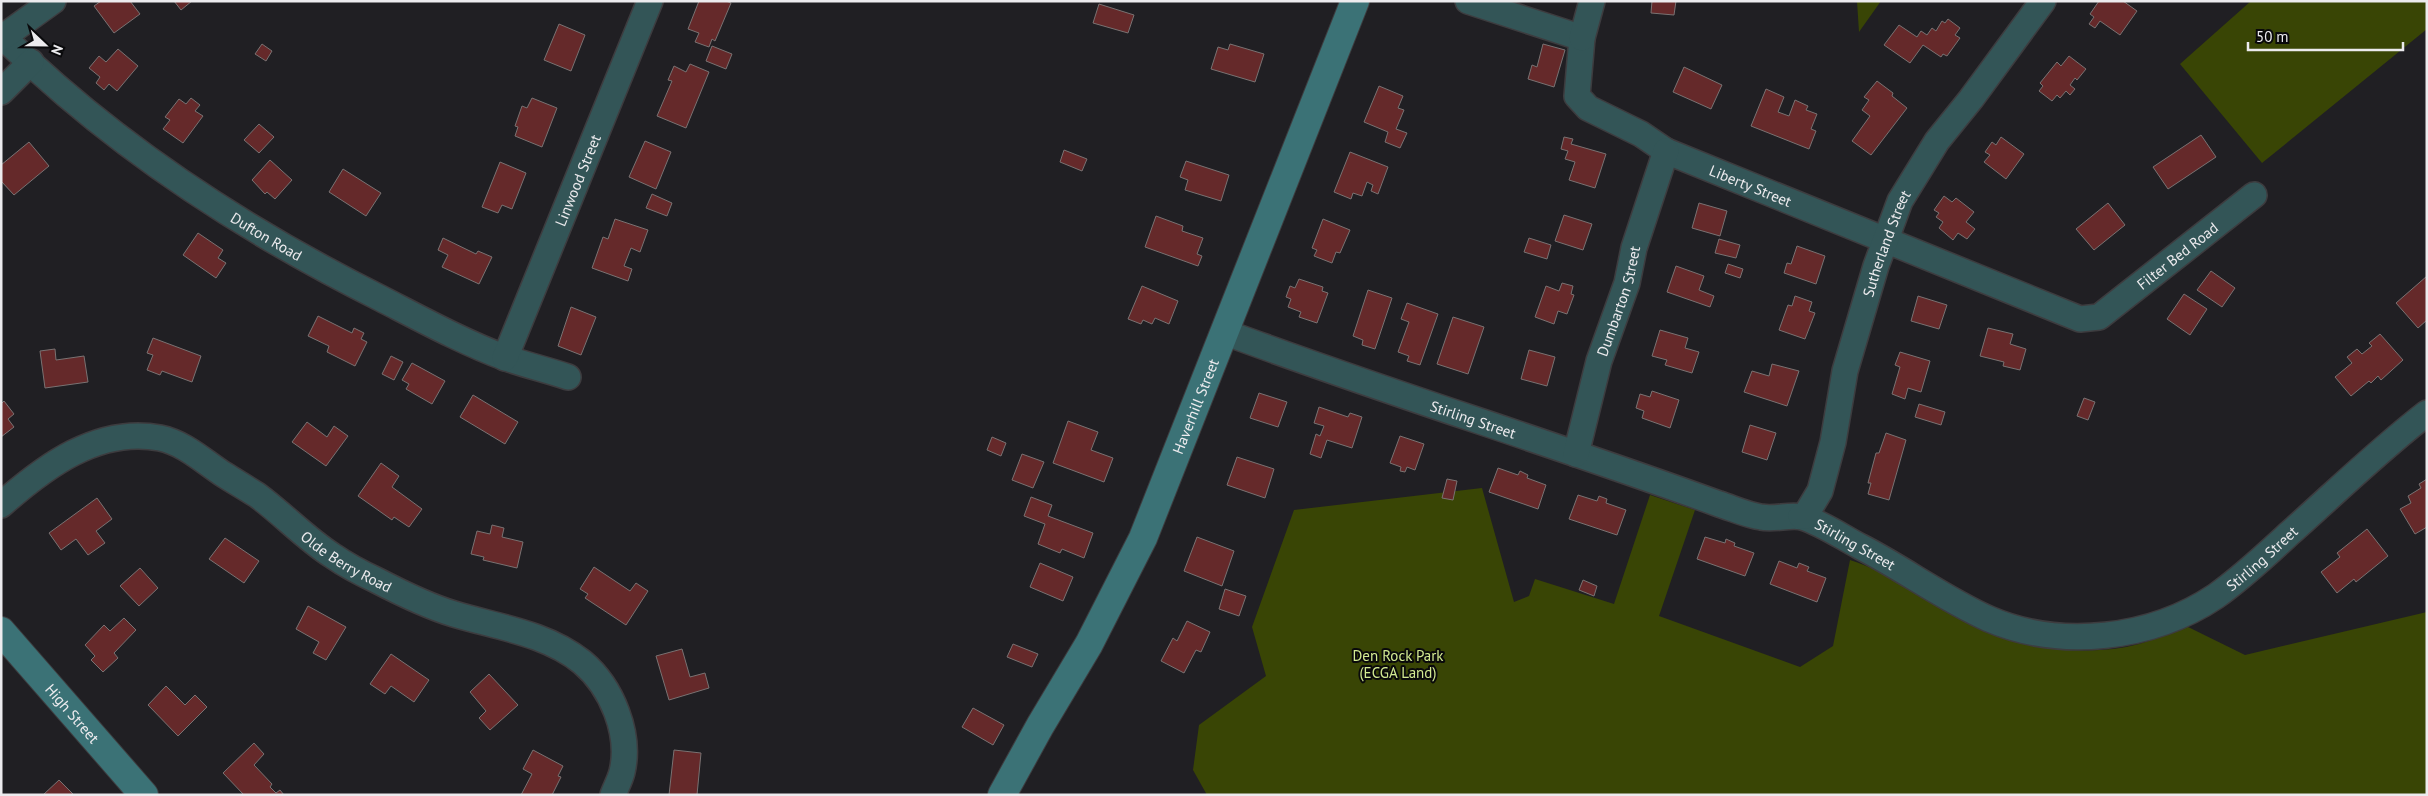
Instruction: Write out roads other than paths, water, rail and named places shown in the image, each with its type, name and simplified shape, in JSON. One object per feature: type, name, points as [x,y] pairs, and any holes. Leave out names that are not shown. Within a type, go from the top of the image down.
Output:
[{"type":"main road","name":"Haverhill Street","points":[[1002,795],[1040,726],[1089,644],[1143,538],[1355,1]]},
{"type":"main road","name":"High Street","points":[[1,631],[144,795]]},
{"type":"street","points":[[2,36],[53,1]]},
{"type":"street","name":"Linwood Street","points":[[505,358],[650,1]]},
{"type":"street","points":[[1468,1],[1582,38]]},
{"type":"street","name":"Liberty Street","points":[[1592,1],[1582,38],[1578,96],[1588,108],[1641,134],[1666,151],[1884,241],[2080,319],[2100,316]]},
{"type":"street","name":"Sutherland Street","points":[[1801,516],[1805,516],[1820,491],[1833,442],[1845,370],[1884,241],[1900,201],[1937,141],[1971,99],[2043,1]]},
{"type":"street","name":"Dufton Road","points":[[2,36],[96,119],[161,168],[214,204],[328,272],[505,358],[568,377]]},
{"type":"street","points":[[1,92],[31,62]]},
{"type":"street","name":"Dumbarton Street","points":[[1576,454],[1599,361],[1627,284],[1634,248],[1666,151]]},
{"type":"street","name":"Filter Bed Road","points":[[2100,316],[2254,196]]},
{"type":"street","name":"Stirling Street","points":[[1224,332],[1342,376],[1761,517],[1777,519],[1801,516],[1886,560],[1989,619],[2024,630],[2062,635],[2097,636],[2132,632],[2191,611],[2217,595],[2248,571],[2394,439],[2427,414]]},
{"type":"street","name":"Olde Berry Road","points":[[1,505],[58,459],[100,441],[138,436],[160,438],[185,447],[258,496],[333,556],[375,580],[415,599],[454,614],[525,634],[559,648],[583,662],[602,683],[618,712],[624,746],[622,771],[613,795]]},
{"type":"park label","name":"Den Rock Park (ECGA Land)","points":[[1398,664]]}]
